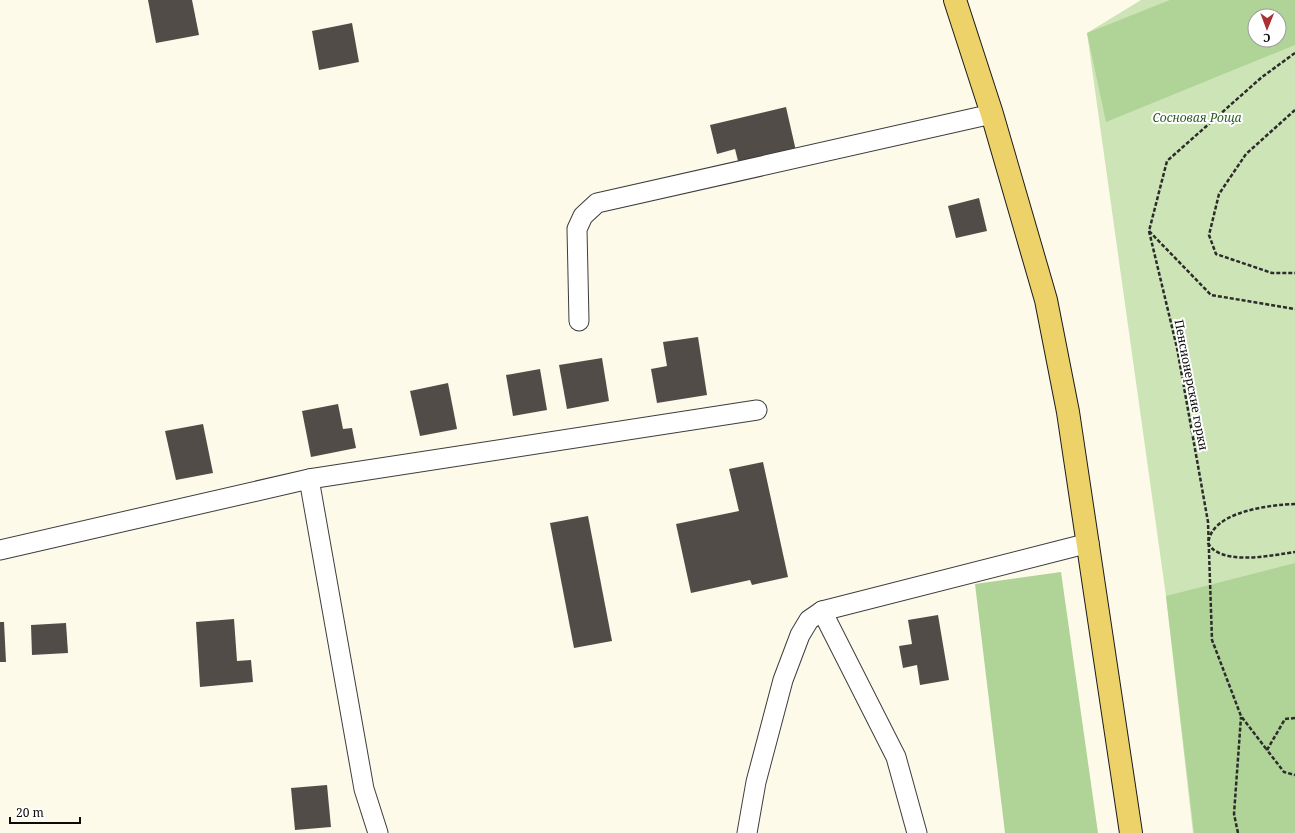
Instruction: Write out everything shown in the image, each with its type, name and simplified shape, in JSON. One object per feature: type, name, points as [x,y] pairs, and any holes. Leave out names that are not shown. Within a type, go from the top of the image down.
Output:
[{"type":"main road","points":[[955,0],[992,114],[1046,300],[1068,412],[1131,833]]},
{"type":"street","points":[[579,321],[577,229],[583,216],[597,203],[992,114]]},
{"type":"street","points":[[0,550],[309,479],[756,410]]},
{"type":"street","points":[[309,479],[364,789],[378,833]]},
{"type":"street","points":[[747,833],[756,782],[783,680],[800,635],[809,620],[822,611],[1088,543]]},
{"type":"street","points":[[822,611],[896,757],[917,833]]},
{"type":"path","name":"Пенсионерские горки","points":[[1295,54],[1262,77],[1167,161],[1149,231],[1177,348],[1208,522],[1212,640],[1241,716],[1284,772],[1295,775]]},
{"type":"path","points":[[1295,110],[1246,154],[1219,194],[1210,235],[1216,254],[1272,273],[1295,273]]},
{"type":"path","points":[[1149,231],[1211,295],[1295,309]]},
{"type":"path","points":[[1295,504],[1275,506],[1234,515],[1219,524],[1211,532],[1208,543],[1213,550],[1226,556],[1253,558],[1295,552]]},
{"type":"path","name":"Пенсионерские горки","points":[[1238,833],[1234,814],[1241,716]]},
{"type":"path","points":[[1267,750],[1285,719],[1295,718]]},
{"type":"green space","name":"Сосновая Роща","points":[[1141,0],[1295,0],[1295,833],[1193,833],[1166,596],[1087,33]]},
{"type":"green space","points":[[1170,0],[1295,0],[1295,45],[1106,122],[1087,33]]},
{"type":"green space","points":[[1295,563],[1295,833],[1194,833],[1166,596]]},
{"type":"green space","points":[[1061,572],[1098,833],[1005,833],[975,584]]},
{"type":"building","points":[[148,0],[192,0],[199,35],[156,43]]},
{"type":"building","points":[[352,23],[359,62],[319,70],[312,31]]},
{"type":"building","points":[[786,107],[796,151],[739,165],[735,149],[717,154],[710,125]]},
{"type":"building","points":[[979,198],[987,231],[956,238],[948,206]]},
{"type":"building","points":[[698,337],[707,395],[657,403],[651,369],[667,366],[663,342]]},
{"type":"building","points":[[602,358],[609,401],[567,409],[559,365]]},
{"type":"building","points":[[540,369],[547,410],[513,416],[506,375]]},
{"type":"building","points":[[448,383],[457,429],[420,436],[410,391]]},
{"type":"building","points":[[338,404],[343,429],[352,428],[356,448],[311,457],[302,411]]},
{"type":"building","points":[[203,424],[213,473],[176,480],[165,431]]},
{"type":"building","points":[[763,462],[788,577],[752,585],[750,580],[691,593],[676,524],[739,511],[729,469]]},
{"type":"building","points":[[588,516],[612,641],[574,648],[550,523]]},
{"type":"building","points":[[938,615],[949,680],[920,685],[917,665],[903,668],[899,646],[912,644],[908,620]]},
{"type":"building","points":[[234,619],[237,661],[251,660],[253,682],[200,687],[196,622]]},
{"type":"building","points":[[0,622],[4,622],[6,662],[0,662]]},
{"type":"building","points":[[66,623],[68,653],[32,655],[31,625]]},
{"type":"building","points":[[327,785],[331,827],[295,830],[291,788]]}]
